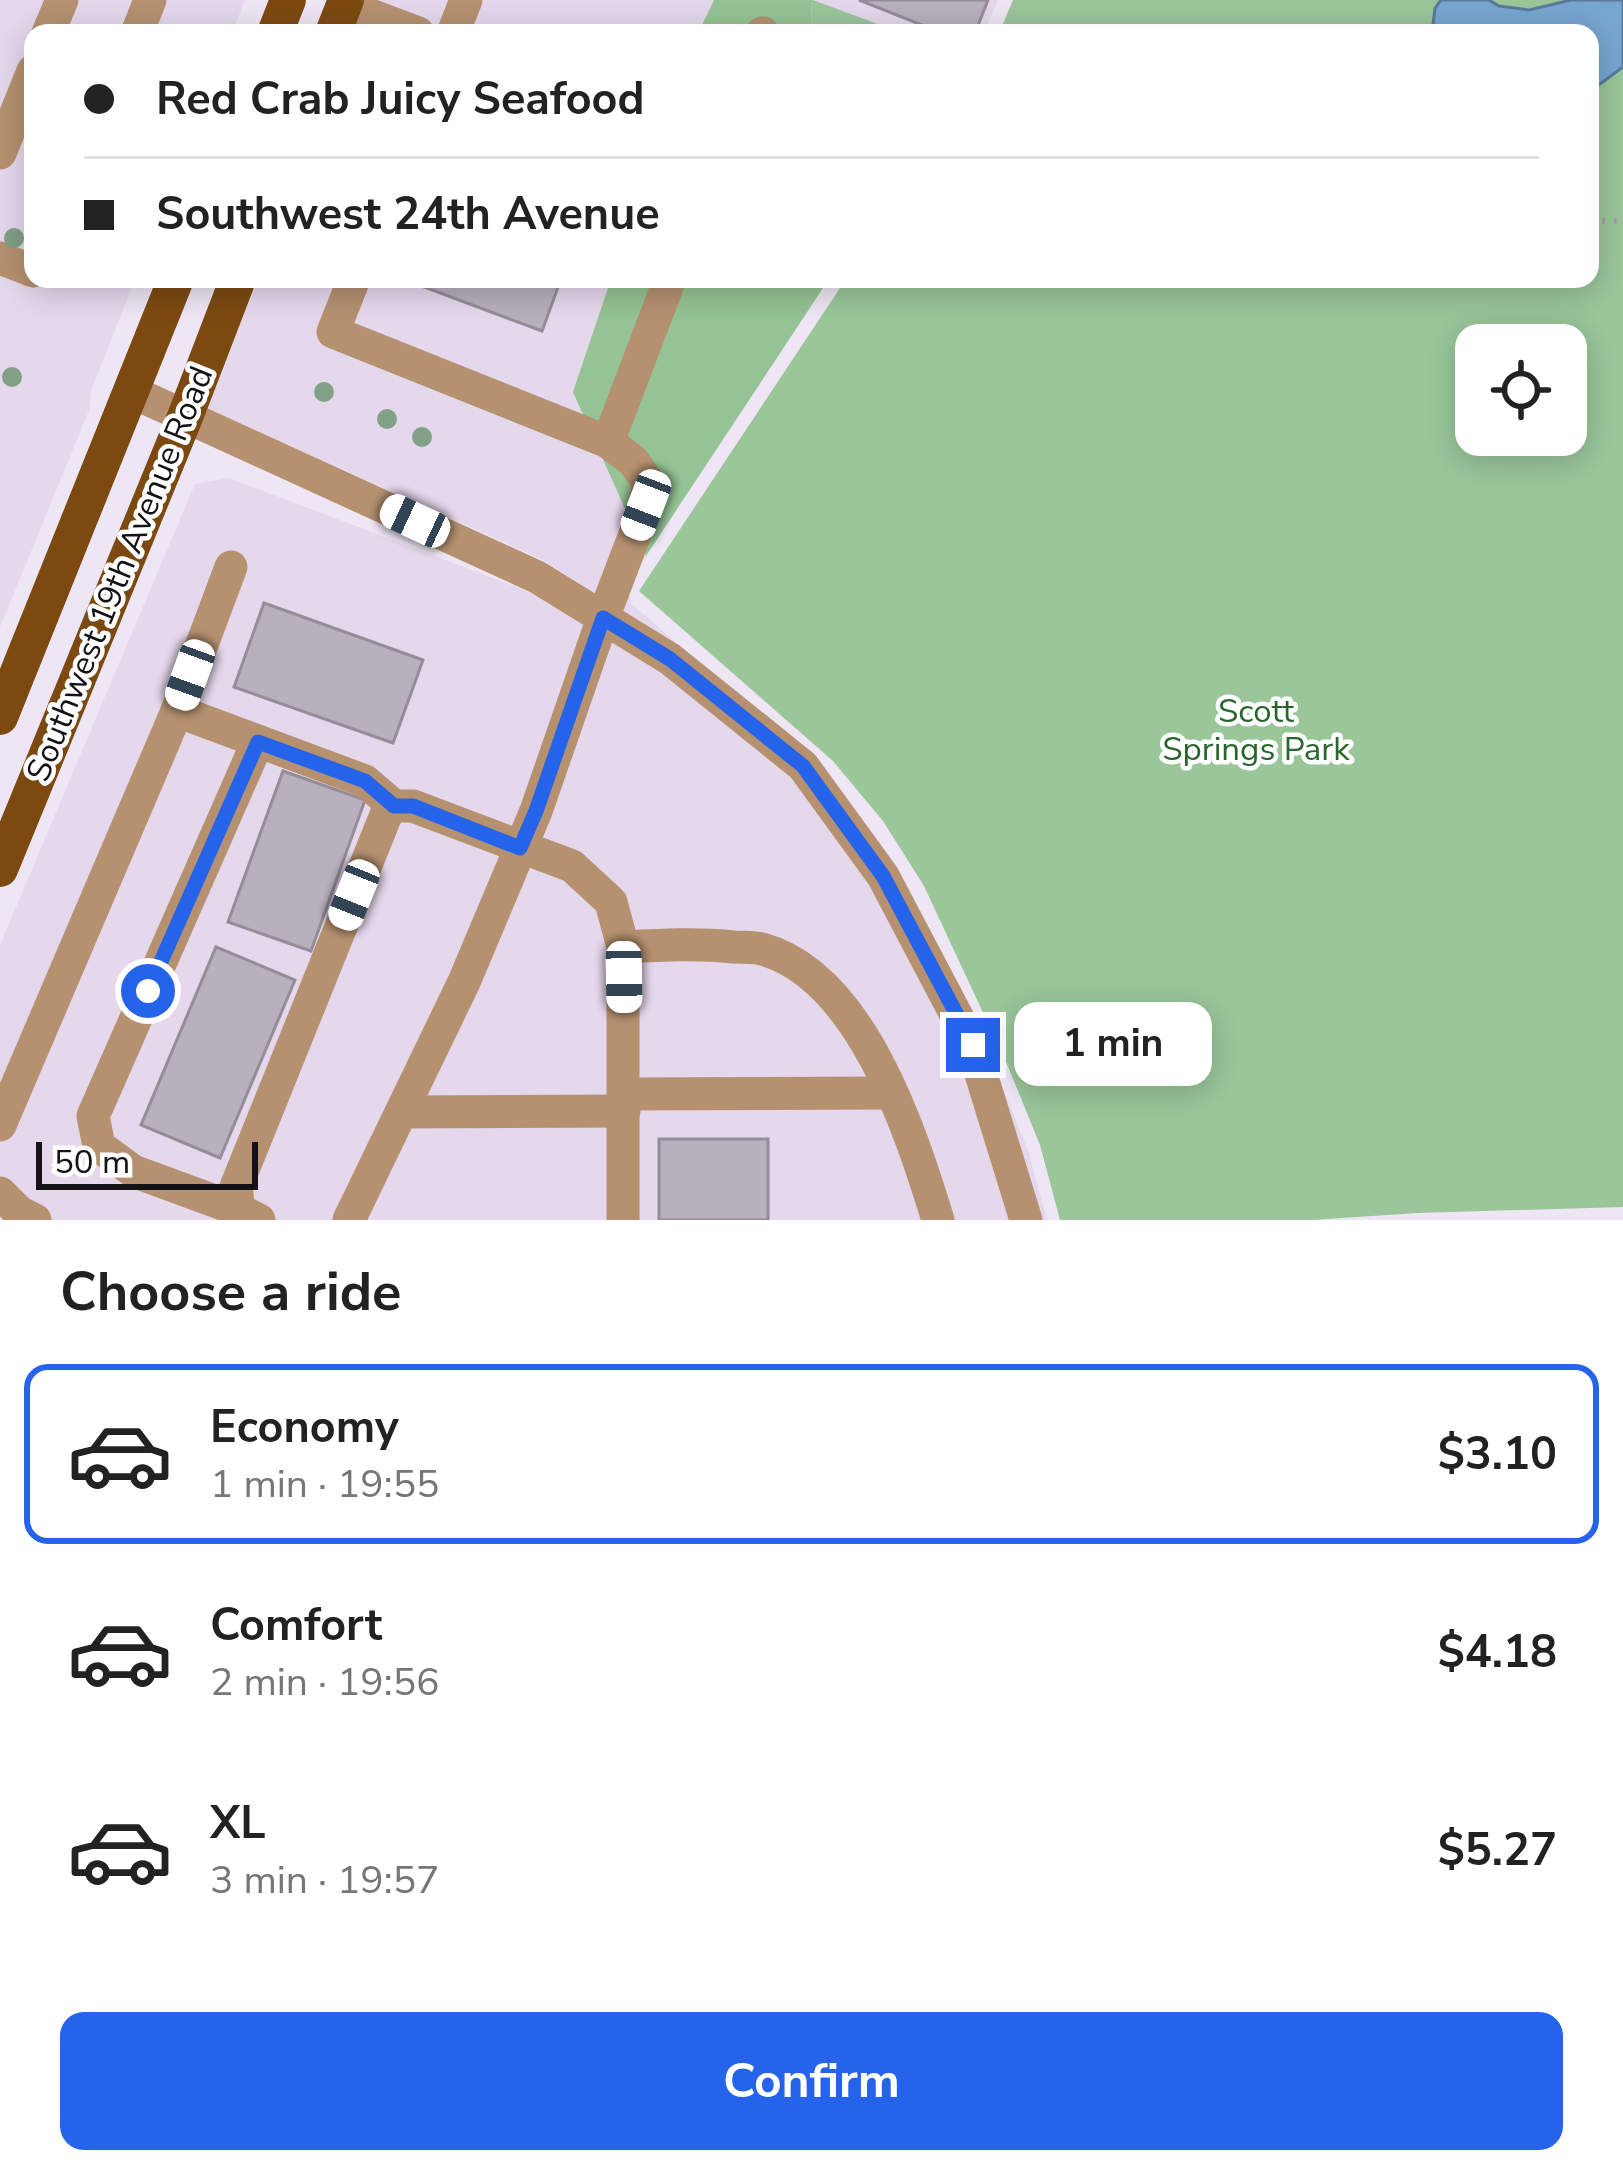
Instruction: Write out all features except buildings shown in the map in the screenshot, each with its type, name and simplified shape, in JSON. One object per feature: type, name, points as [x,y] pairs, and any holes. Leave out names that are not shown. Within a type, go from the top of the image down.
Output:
[{"type":"main road","name":"Southwest 19th Avenue Road","points":[[0,717],[172,288]]},
{"type":"main road","name":"Southwest 19th Avenue Road","points":[[0,868],[235,288]]},
{"type":"street","points":[[341,13],[383,24]]},
{"type":"street","points":[[0,153],[24,93]]},
{"type":"street","points":[[349,1220],[464,982],[536,811],[646,505],[648,482],[633,461],[608,442],[333,332],[350,288]]},
{"type":"street","points":[[608,442],[667,288]]},
{"type":"street","points":[[130,392],[537,577],[670,659],[803,766],[883,876],[973,1045],[1027,1220]]},
{"type":"street","points":[[0,1125],[177,711],[231,567]]},
{"type":"street","points":[[177,711],[365,781],[394,806],[413,806],[572,866],[611,902],[623,947],[623,1220]]},
{"type":"street","points":[[241,1217],[133,1171],[99,1146],[93,1116],[258,742]]},
{"type":"street","points":[[241,1217],[236,1187],[386,815],[394,806]]},
{"type":"street","points":[[623,947],[688,943],[763,949],[814,975],[850,1014],[891,1093],[938,1220]]},
{"type":"street","points":[[402,1112],[891,1093]]},
{"type":"street","points":[[0,1193],[35,1220]]},
{"type":"shaded area","points":[[0,0],[245,0],[236,24],[24,24],[24,288],[131,288],[91,391],[90,408],[0,627]]},
{"type":"shaded area","points":[[373,0],[714,0],[702,24],[364,24]]},
{"type":"shaded area","points":[[813,0],[998,0],[988,24],[878,24]]},
{"type":"shaded area","points":[[255,288],[608,288],[574,392],[646,556],[629,582],[631,603],[681,647],[543,560],[205,407]]},
{"type":"shaded area","points":[[229,478],[530,592],[663,674],[793,779],[870,886],[959,1052],[1010,1220],[0,1220],[0,945],[195,484]]},
{"type":"shaded area","points":[[999,1079],[1028,1150],[1047,1220],[1043,1220]]},
{"type":"green space","points":[[714,0],[811,0],[812,24],[702,24]]},
{"type":"green space","points":[[811,0],[878,24],[812,24]]},
{"type":"green space","name":"Scott Springs Park","points":[[1013,0],[1623,0],[1623,1207],[1311,1220],[1060,1220],[1040,1145],[924,886],[883,821],[833,761],[639,591],[840,288],[1599,288],[1599,24],[1003,24]]},
{"type":"green space","points":[[608,288],[823,288],[646,556],[573,392]]},
{"type":"water","points":[[1441,0],[1489,0],[1529,10],[1571,0],[1623,0],[1623,67],[1599,84],[1599,24],[1433,24]]},
{"type":"route","points":[[148,991],[258,742],[365,781],[394,806],[413,806],[520,848],[603,618],[670,659],[803,766],[883,876],[973,1045]]}]
